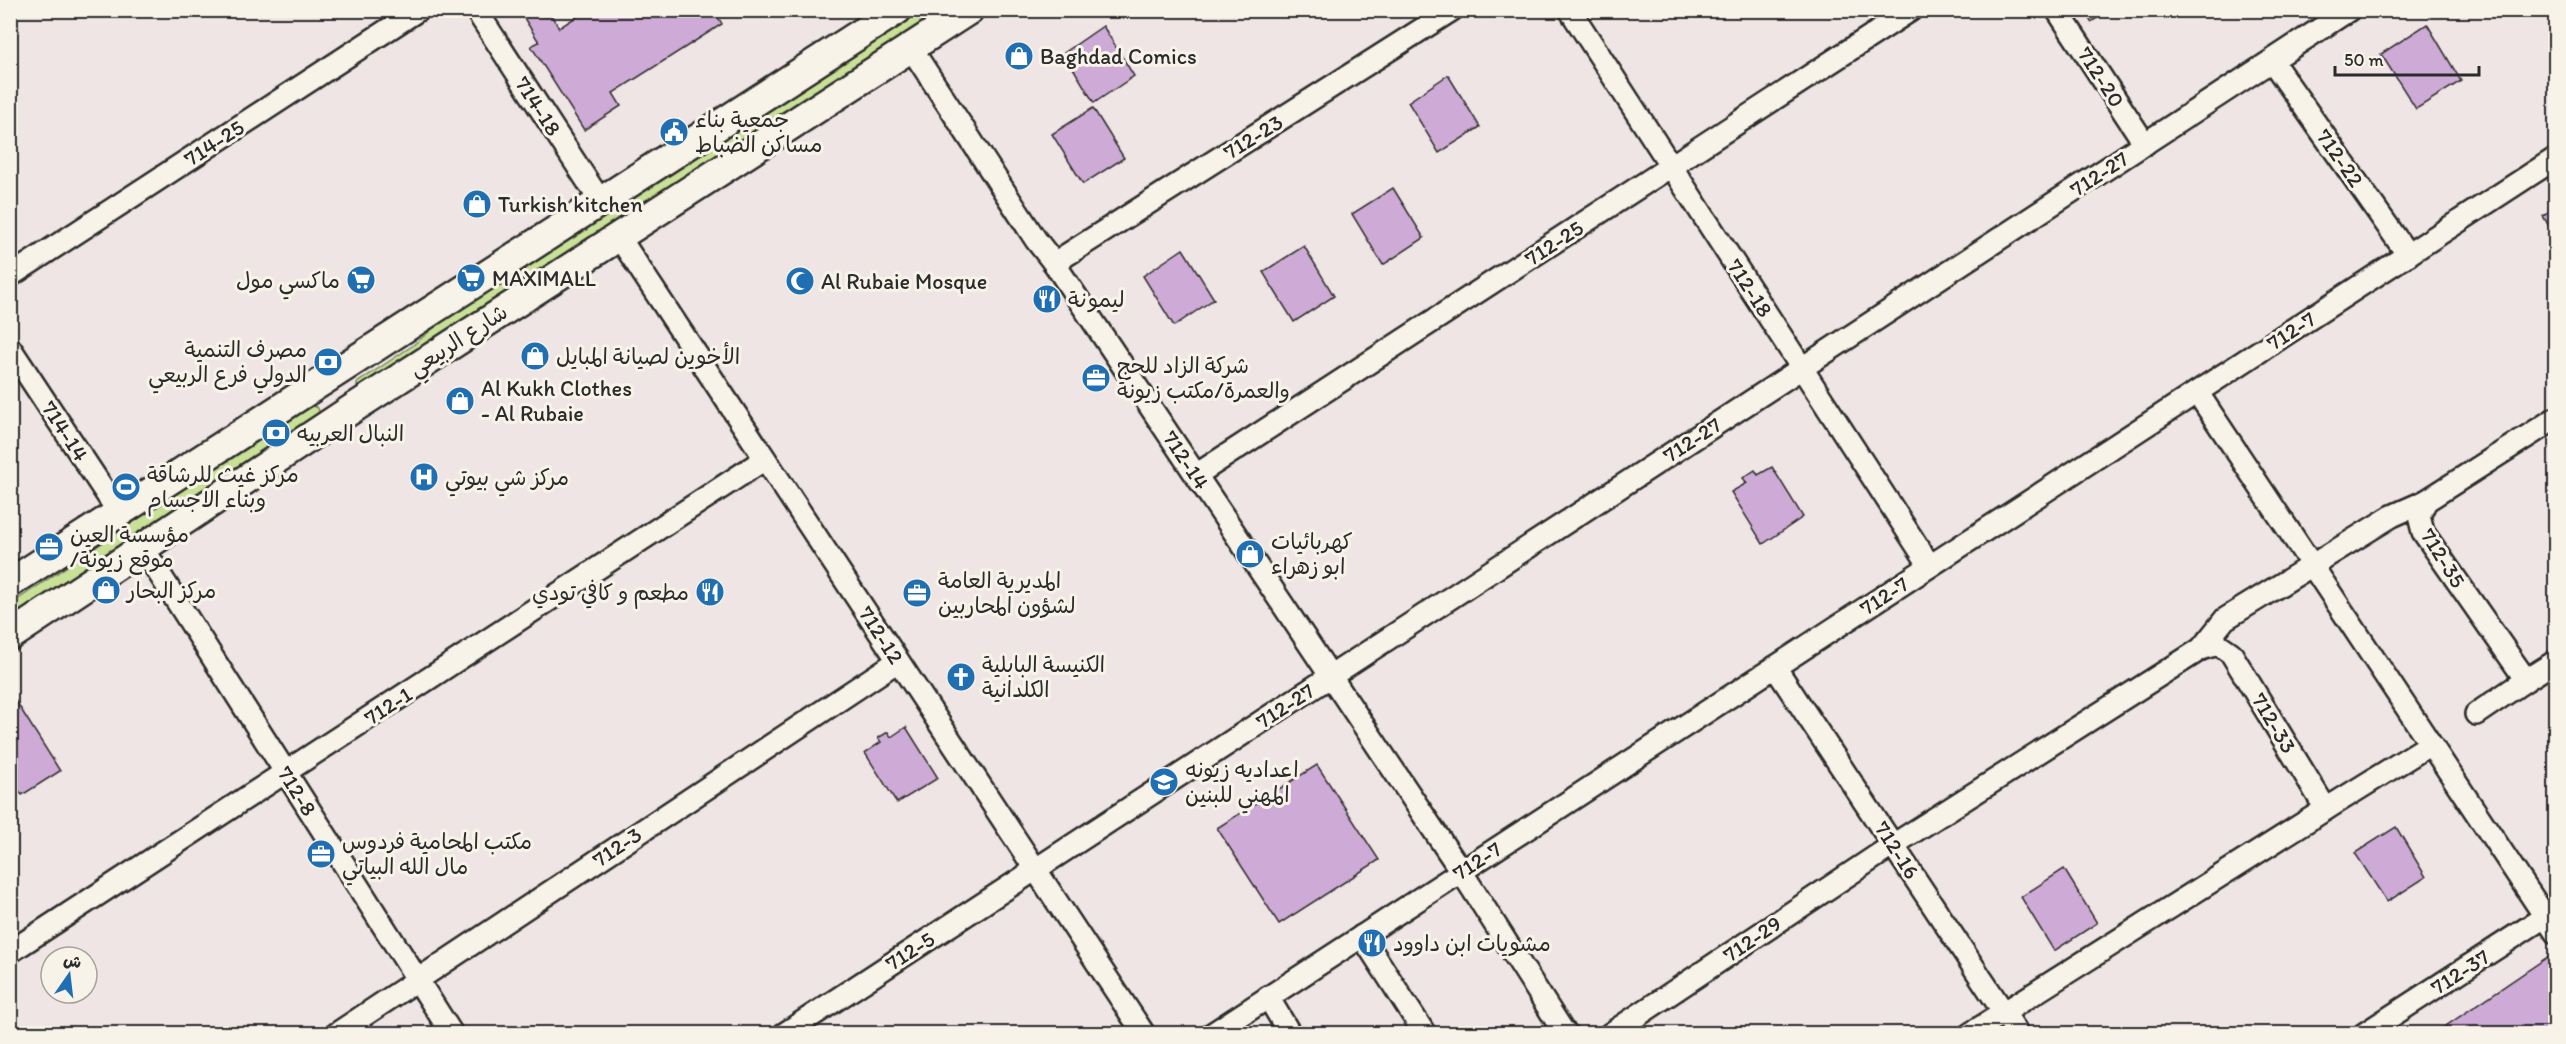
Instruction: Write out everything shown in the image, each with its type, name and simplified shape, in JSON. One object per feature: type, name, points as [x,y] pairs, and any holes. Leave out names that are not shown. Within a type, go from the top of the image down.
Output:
[{"type":"street","name":"714-25","points":[[10,276],[418,10]]},
{"type":"street","name":"714-18","points":[[476,10],[601,202]]},
{"type":"street","name":"شارع الربيعي","points":[[10,636],[352,409],[969,10]]},
{"type":"street","name":"712-23","points":[[1054,262],[1452,10]]},
{"type":"street","name":"712-18","points":[[1570,10],[1930,566]]},
{"type":"street","name":"712-25","points":[[1196,475],[1911,10]]},
{"type":"street","name":"712-20","points":[[2057,10],[2145,144]]},
{"type":"street","name":"712-27","points":[[1035,869],[2349,10]]},
{"type":"street","name":"شارع الربيعي","points":[[10,583],[601,202],[888,13]]},
{"type":"street","name":"712-14","points":[[911,48],[1036,240],[1054,262],[1461,871]]},
{"type":"street","name":"712-22","points":[[2272,61],[2408,255]]},
{"type":"street","name":"712-7","points":[[1212,1034],[2556,158]]},
{"type":"street","name":"712-12","points":[[619,237],[1144,1034]]},
{"type":"street","name":"714-14","points":[[10,348],[119,513]]},
{"type":"street","points":[[332,376],[352,409]]},
{"type":"street","points":[[2197,392],[2429,745],[2552,920]]},
{"type":"street","name":"712-35","points":[[2526,681],[2423,532],[2419,516],[2426,501],[2556,418]]},
{"type":"street","name":"712-1","points":[[10,952],[765,459]]},
{"type":"street","points":[[1893,845],[2201,649],[2225,619],[2392,516],[2426,501]]},
{"type":"street","name":"712-8","points":[[143,548],[452,1034]]},
{"type":"street","name":"712-33","points":[[2201,649],[2218,644],[2230,653],[2325,809]]},
{"type":"street","name":"712-3","points":[[336,1034],[898,661]]},
{"type":"street","points":[[2476,714],[2556,661]]},
{"type":"street","name":"712-16","points":[[1775,667],[2018,1034]]},
{"type":"street","points":[[1971,1034],[2429,745]]},
{"type":"street","name":"712-29","points":[[1610,1034],[1893,845]]},
{"type":"street","name":"712-5","points":[[784,1034],[1035,869]]},
{"type":"street","points":[[1461,871],[1567,1034]]},
{"type":"street","name":"712-37","points":[[2364,1034],[2552,920]]},
{"type":"street","points":[[1362,936],[1425,1034]]},
{"type":"street","points":[[1268,997],[1290,1034]]},
{"type":"green space","points":[[914,11],[946,11],[357,389],[357,383],[412,346],[481,289]]},
{"type":"green space","points":[[309,404],[318,408],[320,415],[11,620],[11,604]]},
{"type":"building","points":[[519,10],[548,10],[559,28],[587,10],[688,10],[693,18],[703,10],[714,10],[722,24],[613,93],[621,106],[584,130],[531,46],[539,42]]},
{"type":"building","points":[[2084,10],[2110,10],[2091,22]]},
{"type":"building","points":[[2427,24],[2461,81],[2416,109],[2381,54]]},
{"type":"building","points":[[1103,26],[1134,76],[1094,103],[1064,53]]},
{"type":"building","points":[[1448,75],[1480,127],[1439,153],[1408,102]]},
{"type":"building","points":[[1093,108],[1124,158],[1083,184],[1052,134]]},
{"type":"building","points":[[1393,188],[1424,238],[1383,265],[1352,214]]},
{"type":"building","points":[[2556,208],[2556,238],[2543,216]]},
{"type":"building","points":[[1304,246],[1334,296],[1294,322],[1263,272]]},
{"type":"building","points":[[1183,249],[1214,299],[1174,326],[1143,276]]},
{"type":"building","points":[[1772,467],[1803,517],[1763,544],[1731,492],[1747,483],[1743,478],[1755,470],[1758,475]]},
{"type":"building","points":[[10,692],[60,771],[22,795],[10,778]]},
{"type":"building","points":[[906,727],[938,778],[897,803],[865,753],[881,742],[878,738],[888,732],[891,737]]},
{"type":"building","points":[[1317,765],[1379,860],[1279,924],[1217,828]]},
{"type":"building","points":[[2396,827],[2426,877],[2387,902],[2355,853]]},
{"type":"building","points":[[2064,869],[2097,923],[2054,951],[2021,897]]},
{"type":"building","points":[[2552,954],[2556,959],[2556,1034],[2434,1034]]},
{"type":"place","name":"Baghdad Comics","points":[[1019,56]]},
{"type":"place","name":"جمعية بناء مساكن الضباط","points":[[674,132]]},
{"type":"place","name":"Turkish kitchen","points":[[477,204]]},
{"type":"place","name":"MAXIMALL","points":[[471,278]]},
{"type":"place","name":"ماكسي مول","points":[[361,280]]},
{"type":"place","name":"Al Rubaie Mosque","points":[[800,281]]},
{"type":"place","name":"ليمونة","points":[[1047,299]]},
{"type":"place","name":"الأخوين لصيانة المبايل","points":[[535,356]]},
{"type":"place","name":"مصرف التنمية الدولي فرع الربيعي","points":[[328,362]]},
{"type":"place","name":"شركة الزاد للحج والعمرة/مكتب زيونة","points":[[1096,378]]},
{"type":"place","name":"Al Kukh Clothes - Al Rubaie","points":[[460,401]]},
{"type":"place","name":"النبال العربيه","points":[[276,433]]},
{"type":"place","name":"مركز شي بيوتي","points":[[424,477]]},
{"type":"place","name":"مركز غيث للرشاقة وبناء الاجسام","points":[[126,487]]},
{"type":"place","name":"مؤسسة العين /موقع زيونة","points":[[49,547]]},
{"type":"place","name":"كهربائيات ابو زهراء","points":[[1250,554]]},
{"type":"place","name":"مركز البحار","points":[[106,590]]},
{"type":"place","name":"مطعم و كافي تودي","points":[[710,592]]},
{"type":"place","name":"المديرية العامة لشؤون المحاربين","points":[[917,593]]},
{"type":"place","name":"الكنيسة البابلية الكلدانية","points":[[961,677]]},
{"type":"place","name":"اعداديه زيونه المهني للبنين","points":[[1164,782]]},
{"type":"place","name":"مكتب المحامية فردوس مال الله البياتي","points":[[321,854]]},
{"type":"place","name":"مشويات ابن داوود","points":[[1372,943]]}]
